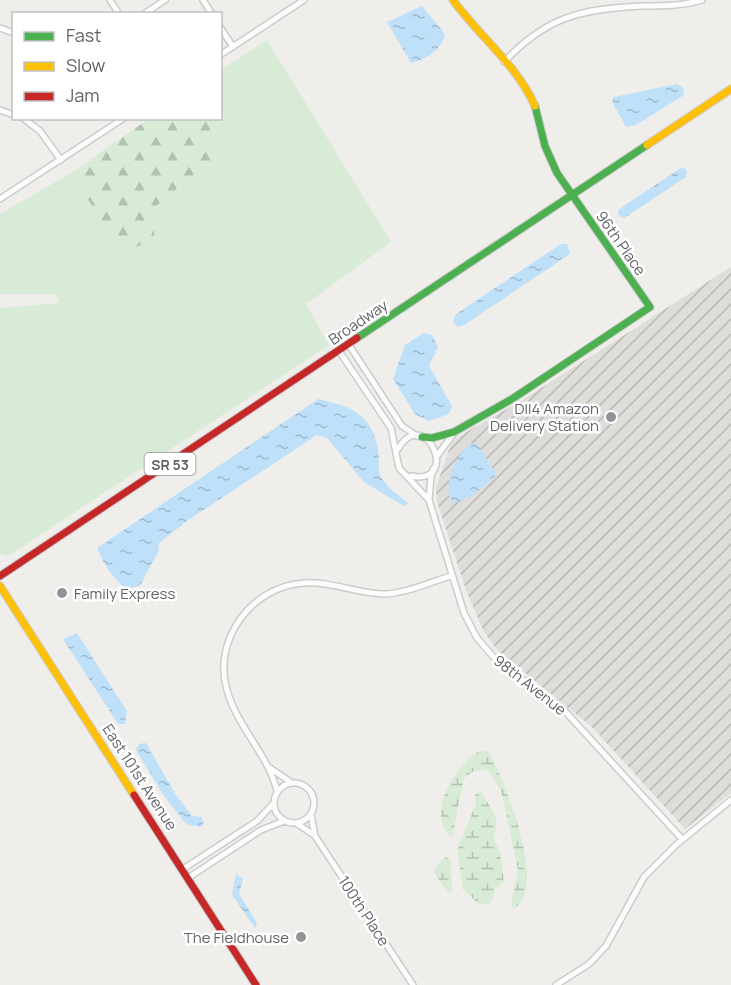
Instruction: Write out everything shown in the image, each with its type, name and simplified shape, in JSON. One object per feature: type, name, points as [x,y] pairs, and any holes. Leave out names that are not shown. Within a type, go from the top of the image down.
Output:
[{"type":"street","points":[[147,12],[165,0]]},
{"type":"street","points":[[222,54],[304,0]]},
{"type":"street","name":"96th Place","points":[[453,0],[530,94],[539,114],[545,146],[557,173],[650,307],[512,399],[454,432]]},
{"type":"street","points":[[504,62],[523,41],[559,19],[575,13],[612,7],[687,4],[702,0]]},
{"type":"street","points":[[222,30],[233,46]]},
{"type":"street","name":"Broadway","points":[[0,576],[731,89]]},
{"type":"street","points":[[25,120],[40,131],[61,160]]},
{"type":"street","points":[[0,199],[121,120]]},
{"type":"street","points":[[349,345],[402,426],[433,444],[437,456]]},
{"type":"street","name":"98th Avenue","points":[[339,351],[392,428],[398,449],[399,468],[409,476],[429,500],[451,576],[470,626],[485,649],[497,661],[563,709],[682,839]]},
{"type":"street","points":[[398,449],[405,440],[419,437],[432,438],[454,432]]},
{"type":"street","points":[[437,456],[454,432]]},
{"type":"street","name":"98th Avenue","points":[[429,500],[437,456]]},
{"type":"street","points":[[409,476],[423,476],[434,468]]},
{"type":"street","points":[[183,869],[257,821],[273,804],[277,791],[269,766],[232,706],[226,688],[225,652],[232,631],[244,613],[275,590],[305,583],[386,594],[451,576]]},
{"type":"street","name":"East 101st Avenue","points":[[0,586],[256,985]]},
{"type":"street","points":[[269,766],[292,783]]},
{"type":"street","points":[[273,804],[275,811],[284,821],[296,824],[311,815],[314,808],[311,793],[299,783],[292,783],[277,791]]},
{"type":"street","points":[[560,984],[589,964],[606,946],[644,877],[682,839],[731,800]]},
{"type":"street","name":"100th Place","points":[[311,815],[315,836],[413,985]]},
{"type":"street","points":[[188,878],[261,830],[284,821]]},
{"type":"street","name":"100th Place","points":[[296,824],[315,836]]},
{"type":"shaded area","points":[[731,267],[731,793],[685,829],[592,727],[499,652],[484,632],[466,590],[437,502],[436,487],[451,444],[461,435],[524,399]]},
{"type":"green space","points":[[267,40],[391,242],[306,304],[329,345],[8,556],[0,554],[0,308],[60,303],[56,294],[0,294],[0,214],[71,173],[123,254],[155,207],[218,154],[213,120],[222,120],[222,69]]},
{"type":"green space","points":[[147,120],[213,120],[219,154],[155,207],[154,238],[123,254],[71,173]]},
{"type":"green space","points":[[483,750],[490,753],[505,787],[525,857],[527,879],[524,897],[514,909],[511,907],[518,869],[501,791],[488,770],[474,771],[464,778],[452,838],[444,828],[441,816],[442,803],[454,776],[473,756]]},
{"type":"green space","points":[[481,792],[496,817],[496,831],[493,837],[500,852],[504,882],[495,889],[491,903],[480,905],[463,889],[457,850],[476,804],[475,794]]},
{"type":"green space","points":[[446,857],[451,860],[452,891],[449,893],[434,873],[437,865]]},
{"type":"water","points":[[422,6],[445,34],[441,45],[433,53],[411,63],[387,22]]},
{"type":"water","points":[[677,84],[683,88],[684,95],[636,125],[626,127],[612,102],[614,97]]},
{"type":"water","points":[[682,167],[687,170],[686,177],[624,218],[618,215],[618,210]]},
{"type":"water","points":[[561,244],[567,244],[570,253],[567,256],[464,325],[458,327],[453,322],[456,314]]},
{"type":"water","points":[[424,333],[432,335],[438,347],[429,366],[452,406],[449,414],[429,421],[415,414],[393,379],[405,345]]},
{"type":"water","points":[[318,399],[349,408],[364,419],[375,437],[381,477],[408,503],[404,506],[364,482],[327,438],[317,435],[187,521],[158,544],[159,550],[140,586],[126,589],[117,580],[97,548]]},
{"type":"water","points":[[472,443],[477,444],[497,475],[472,496],[454,503],[448,490],[452,471],[466,447]]},
{"type":"water","points":[[77,633],[127,711],[125,724],[118,724],[63,639]]},
{"type":"water","points":[[146,743],[176,795],[192,816],[201,817],[204,822],[201,827],[186,824],[164,796],[136,750],[139,744]]},
{"type":"water","points":[[236,874],[243,879],[239,894],[257,923],[255,928],[232,895]]},
{"type":"traffic: fast","points":[[422,437],[432,438],[454,432],[512,399],[650,307],[557,173],[545,146],[535,106]]},
{"type":"traffic: fast","points":[[357,338],[647,145]]},
{"type":"traffic: slow","points":[[453,0],[508,64],[535,106]]},
{"type":"traffic: slow","points":[[647,145],[731,89]]},
{"type":"traffic: slow","points":[[0,586],[134,795]]},
{"type":"traffic: jam","points":[[0,576],[357,338]]},
{"type":"traffic: jam","points":[[134,795],[256,985]]},
{"type":"place","name":"DII4 Amazon Delivery Station","points":[[611,417]]},
{"type":"place","name":"Family Express","points":[[62,593]]},
{"type":"place","name":"The Fieldhouse","points":[[301,937]]}]
